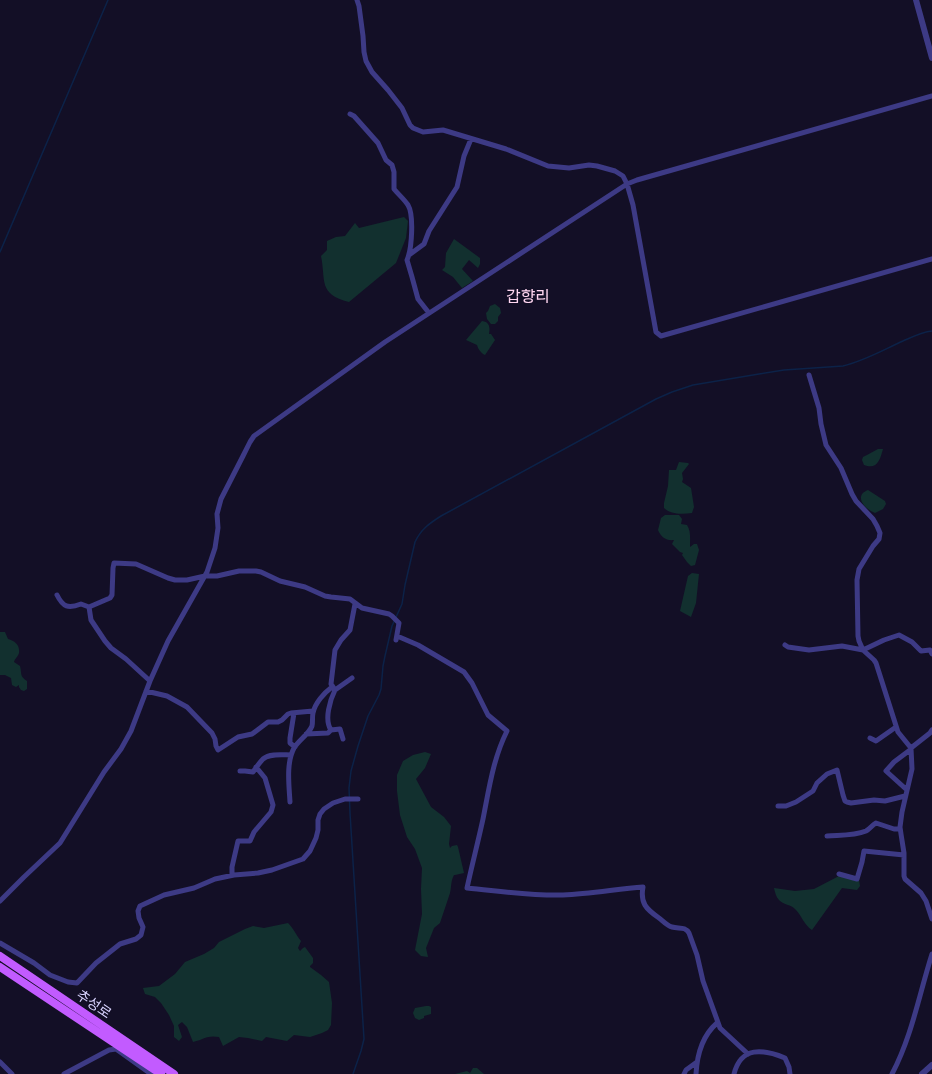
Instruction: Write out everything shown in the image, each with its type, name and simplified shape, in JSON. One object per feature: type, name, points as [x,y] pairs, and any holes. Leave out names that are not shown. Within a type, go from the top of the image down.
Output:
[{"type":"main road","name":"추성로","points":[[0,956],[174,1074]]},
{"type":"main road","name":"추성로","points":[[0,967],[161,1074]]},
{"type":"street","points":[[357,0],[364,36],[364,52],[366,61],[372,72],[402,108],[413,128],[422,132],[443,130],[506,149],[548,166],[568,168],[589,165],[607,168],[623,176],[633,205],[656,332],[661,336],[932,259]]},
{"type":"street","points":[[916,0],[932,58]]},
{"type":"street","points":[[0,901],[60,843],[131,731],[150,681],[174,631],[205,576],[215,548],[218,528],[217,514],[220,499],[254,436],[385,342],[627,184],[932,96]]},
{"type":"street","points":[[350,114],[354,116],[378,143],[386,160],[392,165],[394,172],[394,188],[409,206],[412,232],[407,260],[418,299],[429,313]]},
{"type":"street","points":[[409,255],[424,244],[428,231],[457,187],[464,156],[471,139]]},
{"type":"street","points":[[809,375],[819,408],[826,445],[840,468],[856,501],[873,519],[880,533],[879,539],[870,550],[859,569],[857,580],[858,636],[863,650],[876,663],[896,727],[901,737],[911,749],[912,769],[905,796],[900,829],[904,855],[904,876],[905,879],[926,901],[932,919]]},
{"type":"street","points":[[57,595],[60,602],[68,607],[81,604],[88,607],[111,597],[114,563],[136,564],[171,579],[187,580],[239,571],[256,571],[280,581],[305,587],[325,596],[350,599],[362,608],[385,612],[392,616],[399,625],[397,638],[418,645],[464,672],[472,683],[488,715],[507,731],[492,770],[483,819],[467,888],[532,895],[563,895],[643,887],[642,898],[649,911],[674,928],[684,928],[688,930],[717,1023],[723,1032],[748,1054]]},
{"type":"street","points":[[331,730],[328,715],[333,688],[331,684],[335,650],[350,630],[355,604]]},
{"type":"street","points":[[88,607],[91,620],[105,641],[111,648],[126,659],[150,681]]},
{"type":"street","points":[[785,645],[788,647],[809,650],[842,646],[863,650],[899,635],[912,642],[921,652],[930,650],[932,654]]},
{"type":"street","points":[[290,802],[289,767],[291,755],[295,747],[312,725],[313,711],[323,695],[352,678]]},
{"type":"street","points":[[146,691],[168,696],[187,707],[212,732],[218,750],[238,737],[252,734],[268,722],[278,722],[288,714],[313,711]]},
{"type":"street","points":[[294,713],[290,743],[295,747]]},
{"type":"street","points":[[870,738],[876,741],[896,727]]},
{"type":"street","points":[[306,734],[328,734],[331,730],[340,729],[344,739]]},
{"type":"street","points":[[907,790],[886,771],[894,762],[932,730]]},
{"type":"street","points":[[240,771],[253,772],[256,767],[267,757],[274,755],[291,755]]},
{"type":"street","points":[[232,875],[232,868],[238,841],[250,841],[254,832],[271,812],[274,805],[265,778],[256,767]]},
{"type":"street","points":[[778,806],[786,806],[796,802],[813,791],[817,783],[827,774],[837,770],[843,795],[847,802],[852,803],[874,800],[885,801],[905,796]]},
{"type":"street","points":[[0,943],[34,963],[50,975],[72,983],[77,983],[96,963],[115,948],[136,939],[141,934],[143,927],[138,911],[140,906],[171,893],[194,888],[215,879],[232,875],[258,873],[272,870],[303,858],[310,851],[316,838],[320,814],[333,803],[345,799],[356,800]]},
{"type":"street","points":[[828,836],[851,835],[863,832],[876,823],[894,829],[900,829]]},
{"type":"street","points":[[839,874],[857,879],[864,851],[904,855]]},
{"type":"street","points":[[892,1074],[912,1026],[932,954]]},
{"type":"street","points":[[696,1074],[700,1049],[708,1033],[717,1023]]},
{"type":"street","points":[[64,1074],[109,1050],[116,1049],[151,1074]]},
{"type":"street","points":[[734,1074],[743,1058],[748,1054],[758,1051],[763,1051],[785,1058],[789,1065],[790,1074]]},
{"type":"street","points":[[0,1062],[12,1074]]},
{"type":"street","points":[[684,1074],[686,1070],[697,1062]]},
{"type":"street","points":[[922,1074],[932,1065]]},
{"type":"green space","points":[[404,217],[408,221],[406,238],[396,263],[349,302],[332,295],[325,285],[321,256],[327,250],[327,241],[336,237],[345,236],[355,223],[359,228]]},
{"type":"green space","points":[[454,239],[480,258],[478,268],[469,260],[462,269],[473,281],[462,288],[453,277],[442,270],[445,267],[446,253]]},
{"type":"green space","points":[[495,304],[500,308],[501,313],[498,317],[498,321],[495,324],[491,324],[487,319],[486,313],[490,306]]},
{"type":"green space","points":[[482,321],[488,324],[489,334],[491,334],[495,340],[485,355],[480,351],[477,345],[466,340]]},
{"type":"green space","points":[[878,449],[883,449],[881,457],[877,463],[872,466],[864,465],[862,460],[863,457]]},
{"type":"green space","points":[[679,462],[689,464],[682,473],[682,482],[691,488],[694,507],[692,513],[674,513],[664,508],[669,470],[676,470]]},
{"type":"green space","points":[[868,490],[885,501],[886,504],[883,509],[875,513],[864,506],[861,496]]},
{"type":"green space","points":[[665,515],[679,515],[682,519],[681,524],[687,525],[690,532],[690,547],[697,544],[699,550],[695,565],[691,566],[687,562],[682,555],[683,553],[672,544],[674,540],[662,537],[659,532],[658,530],[661,518]]},
{"type":"green space","points":[[692,573],[699,574],[696,603],[691,617],[680,611],[688,576]]},
{"type":"green space","points":[[0,632],[5,632],[8,639],[15,642],[19,648],[18,656],[14,662],[20,666],[22,676],[27,681],[27,689],[24,691],[21,690],[19,685],[16,687],[12,685],[11,678],[5,675],[0,675]]},
{"type":"green space","points":[[425,752],[431,754],[425,768],[416,779],[431,807],[444,817],[451,826],[450,848],[457,845],[464,873],[454,875],[440,923],[434,928],[426,948],[428,957],[421,956],[415,950],[422,914],[422,868],[415,849],[407,837],[400,815],[397,791],[397,775],[403,761],[413,755]]},
{"type":"green space","points":[[839,876],[859,880],[860,886],[857,890],[842,888],[812,930],[807,926],[794,908],[779,900],[776,896],[774,888],[795,891],[814,889]]},
{"type":"green space","points":[[288,923],[301,941],[298,948],[300,951],[305,947],[313,958],[313,963],[310,967],[329,982],[332,1003],[331,1025],[328,1030],[310,1037],[294,1035],[287,1041],[266,1037],[262,1041],[239,1037],[223,1046],[219,1037],[209,1037],[193,1042],[187,1027],[182,1022],[178,1025],[182,1037],[179,1041],[174,1037],[174,1026],[169,1015],[155,997],[145,994],[143,988],[159,986],[175,974],[185,962],[204,954],[214,948],[219,942],[245,929],[253,926],[264,928]]},
{"type":"green space","points":[[426,1006],[431,1007],[431,1014],[424,1016],[424,1018],[419,1020],[415,1018],[413,1013],[415,1008]]},
{"type":"green space","points":[[473,1068],[477,1068],[484,1074],[455,1074],[467,1071],[470,1073]]},
{"type":"waterway","points":[[0,252],[108,0]]},
{"type":"waterway","points":[[353,1074],[364,1039],[350,813],[349,788],[351,771],[368,716],[381,689],[383,666],[392,626],[402,604],[415,542],[420,533],[441,516],[656,399],[672,392],[693,385],[784,370],[843,366],[866,358],[917,335],[932,331]]},
{"type":"district","name":"갑향리","points":[[528,296]]}]
